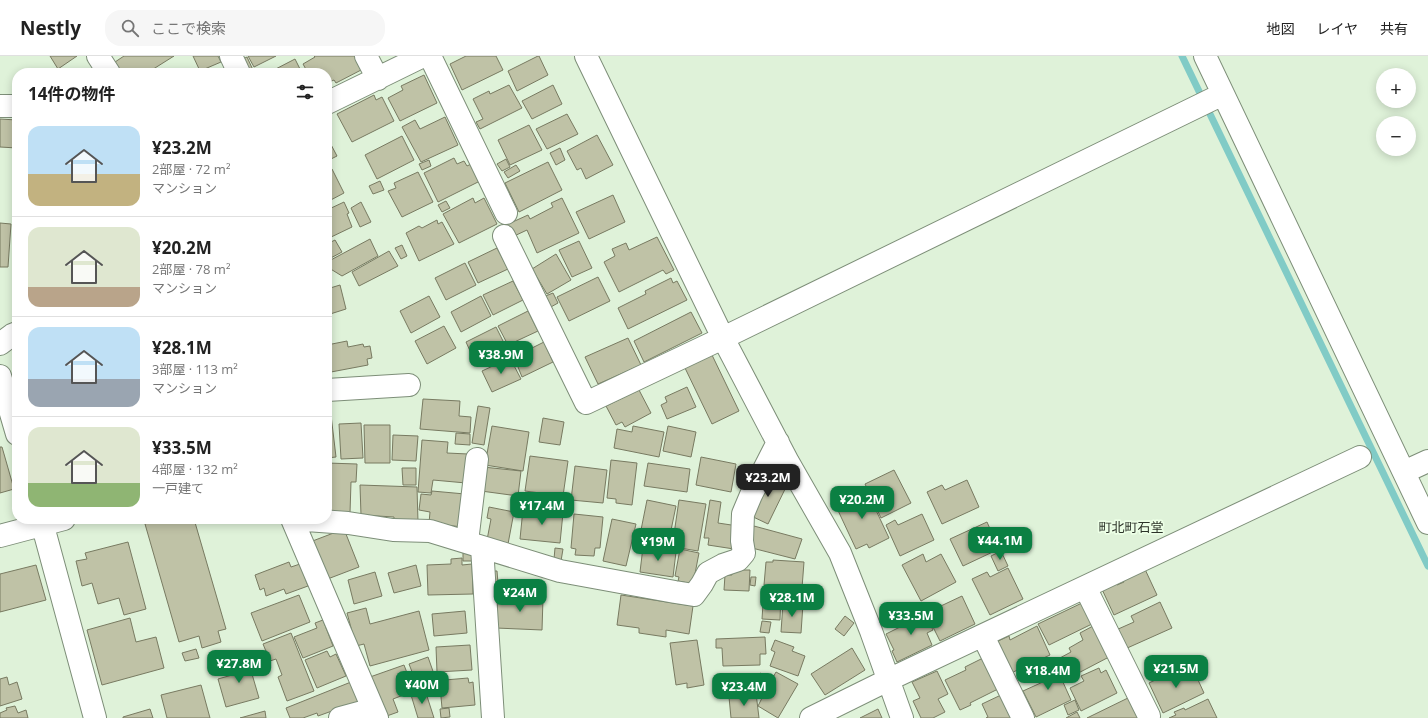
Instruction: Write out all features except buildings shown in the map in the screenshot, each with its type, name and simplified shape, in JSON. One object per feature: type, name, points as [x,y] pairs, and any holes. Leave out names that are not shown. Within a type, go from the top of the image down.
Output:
[{"type":"street","points":[[98,56],[106,68]]},
{"type":"street","points":[[231,56],[237,68]]},
{"type":"street","points":[[366,56],[378,79]]},
{"type":"street","points":[[332,101],[423,56]]},
{"type":"street","points":[[430,56],[506,213]]},
{"type":"street","points":[[586,56],[723,338],[778,442],[840,553],[871,631],[902,718]]},
{"type":"street","points":[[1205,56],[1217,97],[1428,522]]},
{"type":"street","points":[[504,236],[586,403],[723,338],[1217,97]]},
{"type":"street","points":[[0,106],[12,106]]},
{"type":"street","points":[[0,344],[12,335]]},
{"type":"street","points":[[0,376],[12,417]]},
{"type":"street","points":[[332,390],[409,385]]},
{"type":"street","points":[[332,522],[393,530],[430,531],[560,571],[694,595],[708,572],[738,560],[744,553],[742,541],[743,514],[750,495],[778,442]]},
{"type":"street","points":[[811,718],[1360,456]]},
{"type":"street","points":[[476,459],[475,545],[493,718]]},
{"type":"street","points":[[1404,472],[1428,461]]},
{"type":"street","points":[[0,536],[36,524]]},
{"type":"street","points":[[43,524],[95,718]]},
{"type":"street","points":[[294,524],[375,714],[340,718]]},
{"type":"street","points":[[1085,587],[1149,716]]},
{"type":"street","points":[[983,636],[1023,718]]},
{"type":"waterway","points":[[1182,56],[1428,566]]},
{"type":"district","name":"町北町石堂","points":[[1131,527]]}]
